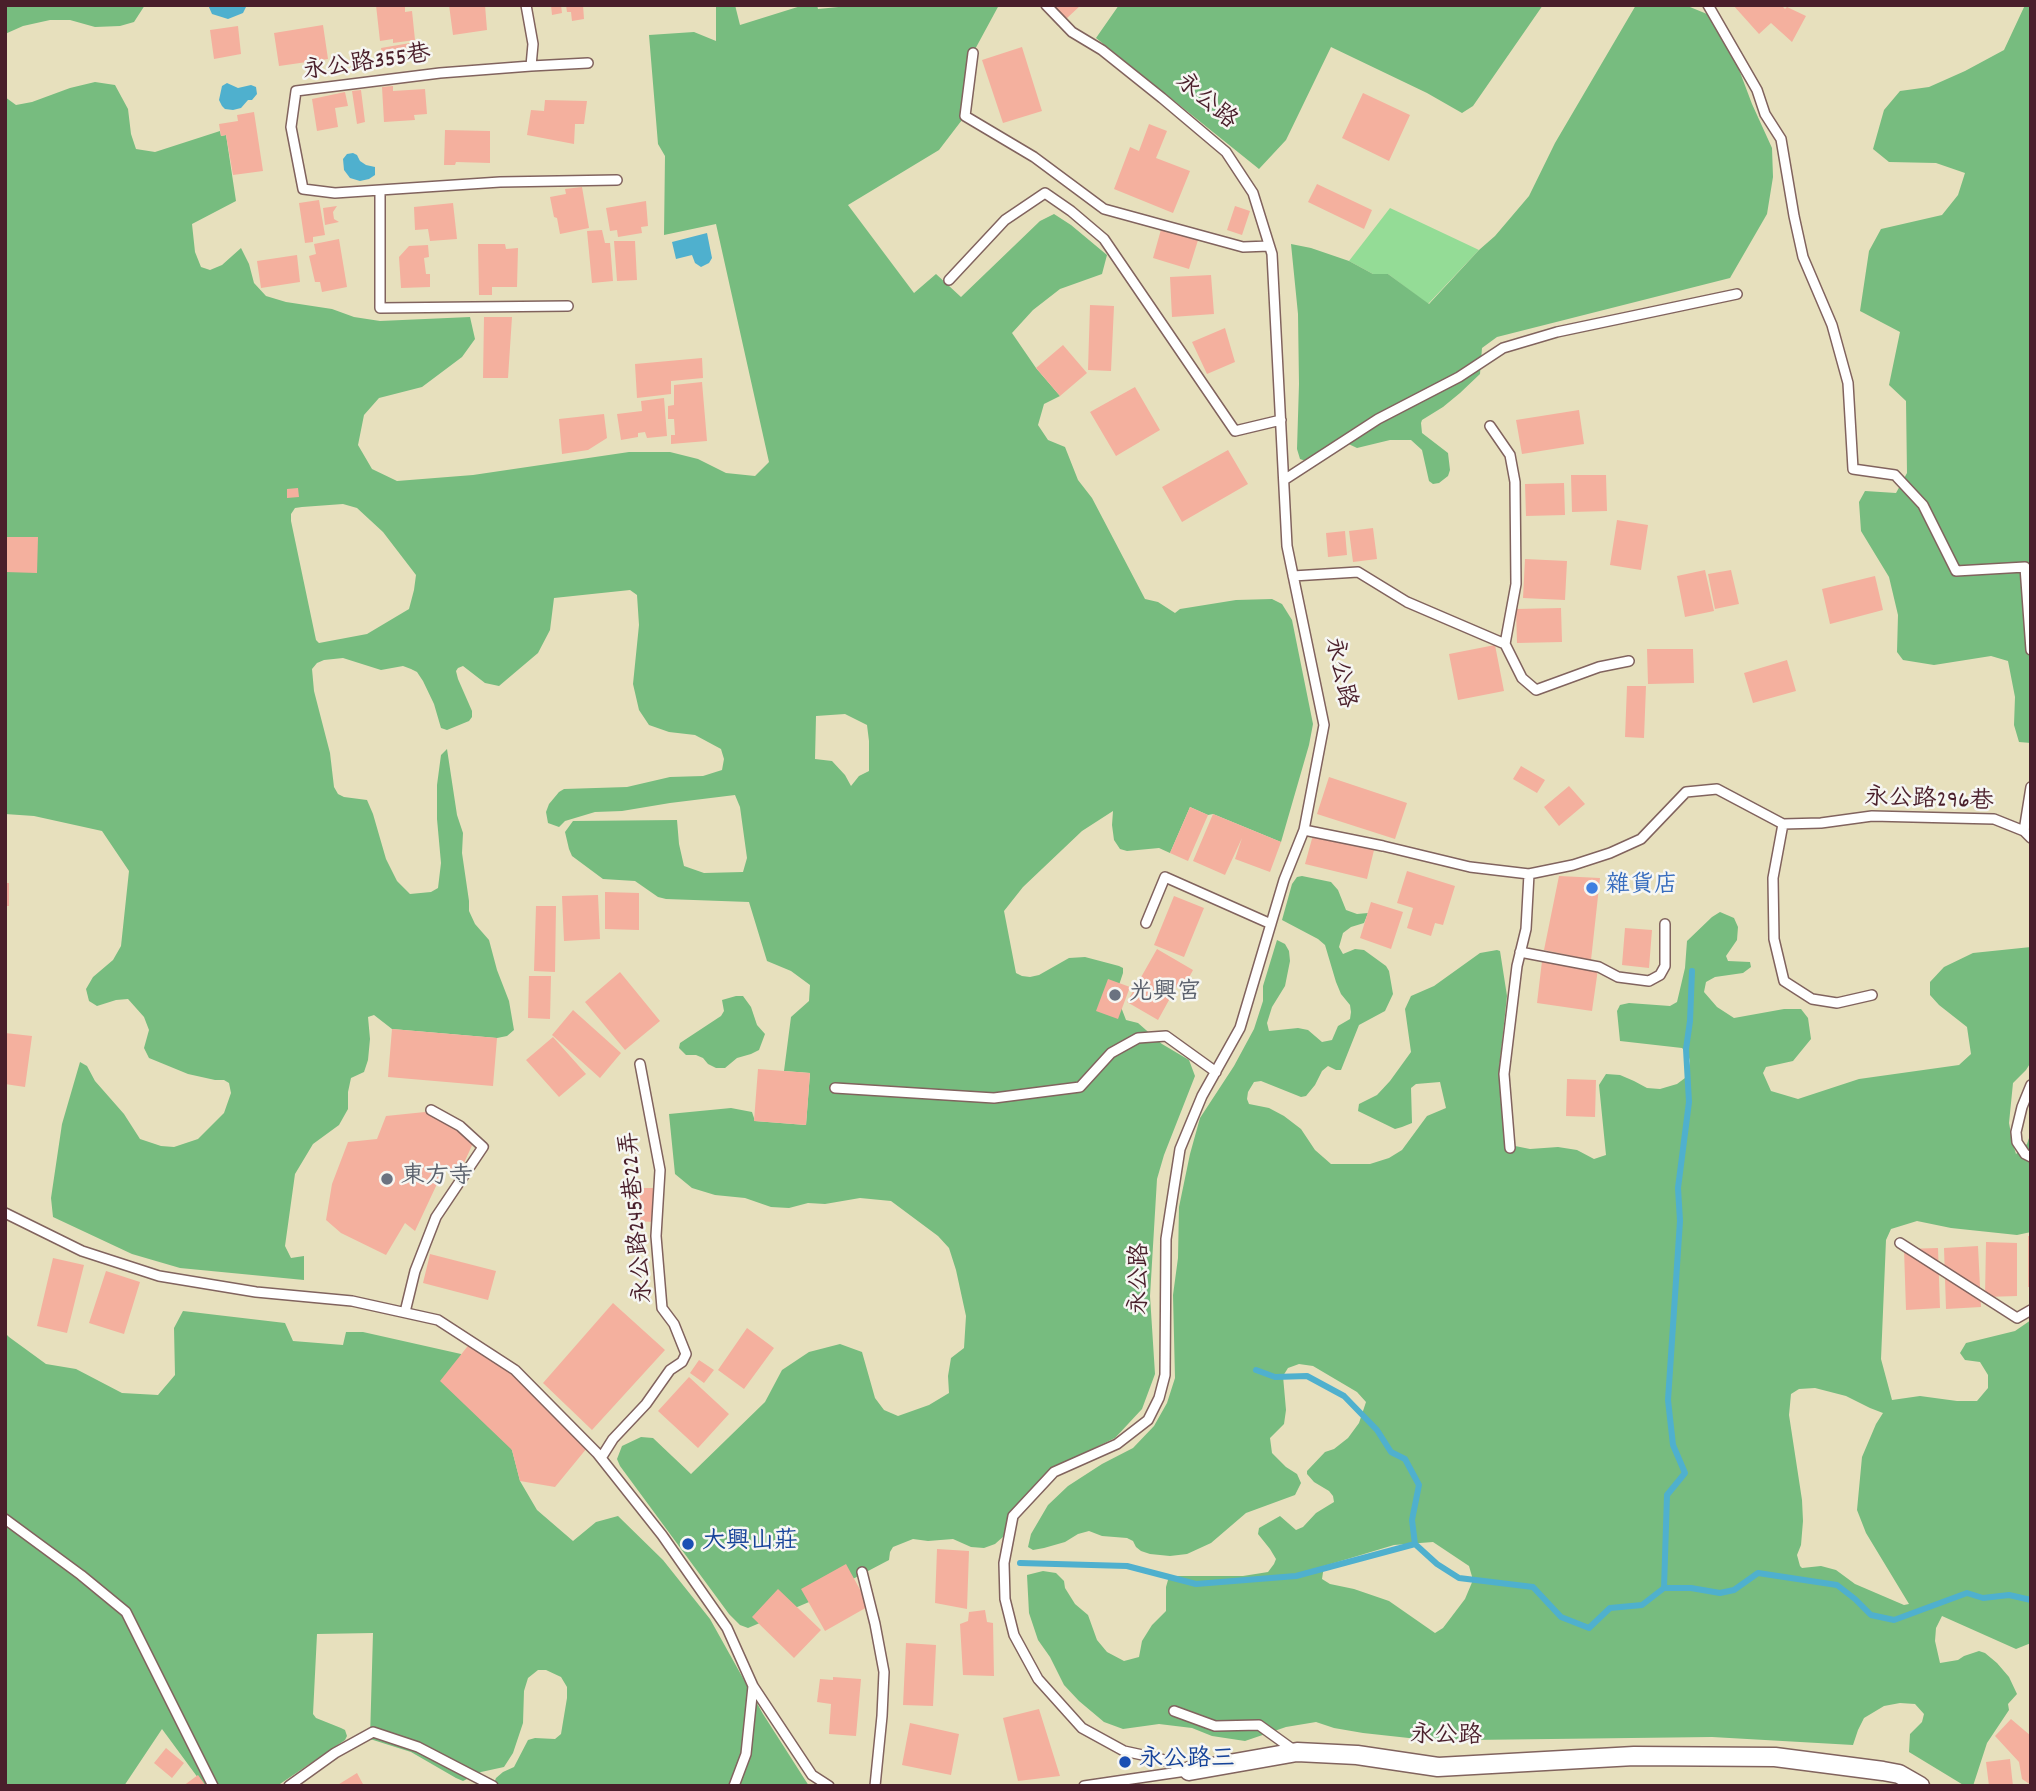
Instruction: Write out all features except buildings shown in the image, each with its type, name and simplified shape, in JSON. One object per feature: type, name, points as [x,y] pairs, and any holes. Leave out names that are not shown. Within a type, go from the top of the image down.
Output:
[{"type":"street","name":"永公路","points":[[1189,1771],[1297,1752],[1357,1755],[1438,1767],[1634,1756],[1774,1758],[1899,1774],[1920,1786]]},
{"type":"lane","points":[[526,5],[533,44],[531,66]]},
{"type":"lane","name":"永公路","points":[[1046,5],[1072,32],[1102,50],[1226,152],[1252,193],[1272,254],[1287,546],[1324,725],[1304,830],[1284,880],[1240,1028],[1202,1096],[1180,1149],[1166,1239],[1165,1375],[1159,1398],[1148,1420],[1117,1444],[1054,1472],[1013,1516],[1004,1563],[1005,1599],[1014,1635],[1038,1679],[1082,1728],[1124,1751],[1161,1759],[1189,1771]]},
{"type":"lane","points":[[1708,5],[1757,90],[1765,114],[1781,139],[1803,257],[1832,325],[1848,383],[1853,469],[1895,475],[1923,505],[1956,571],[2025,567],[2031,650]]},
{"type":"lane","points":[[973,53],[965,116],[1034,157],[1104,209],[1243,247],[1269,246]]},
{"type":"lane","name":"永公路355巷","points":[[588,63],[439,74],[296,91],[291,127],[303,189],[335,193],[500,182],[617,180]]},
{"type":"lane","points":[[380,191],[380,308],[568,306]]},
{"type":"lane","points":[[949,280],[1005,220],[1045,193],[1104,239],[1235,431],[1280,420]]},
{"type":"lane","points":[[1284,480],[1378,419],[1459,377],[1503,348],[1557,332],[1737,294]]},
{"type":"lane","points":[[1490,426],[1510,455],[1515,482],[1516,584],[1505,645],[1522,678],[1536,690],[1599,667],[1629,661]]},
{"type":"lane","points":[[1293,576],[1358,572],[1407,602],[1505,645]]},
{"type":"lane","points":[[2027,835],[2031,787]]},
{"type":"lane","points":[[1304,830],[1470,867],[1529,874],[1573,865],[1641,839],[1686,792],[1717,789],[1783,824],[1773,878],[1774,939],[1784,981],[1812,999],[1837,1003],[1872,995]]},
{"type":"lane","name":"永公路296巷","points":[[1783,824],[1872,817],[1994,819],[2027,835]]},
{"type":"lane","points":[[1510,1148],[1504,1074],[1517,966],[1526,929],[1529,874]]},
{"type":"lane","points":[[1146,923],[1166,877],[1271,924]]},
{"type":"lane","points":[[1520,952],[1599,967],[1618,976],[1650,981],[1660,975],[1665,966],[1665,924]]},
{"type":"lane","points":[[835,1088],[994,1098],[1080,1087],[1111,1053],[1138,1038],[1166,1036],[1216,1072]]},
{"type":"lane","name":"永公路245巷22弄","points":[[601,1458],[613,1439],[646,1404],[670,1370],[682,1362],[686,1354],[674,1324],[662,1308],[656,1236],[660,1170],[639,1064]]},
{"type":"lane","points":[[2031,1085],[2016,1132],[2017,1142],[2025,1154],[2031,1157]]},
{"type":"lane","points":[[405,1312],[415,1271],[436,1217],[483,1147],[460,1126],[431,1110]]},
{"type":"lane","points":[[5,1213],[82,1251],[159,1276],[256,1293],[352,1301],[438,1320],[515,1370],[601,1458],[662,1535],[727,1628],[753,1686],[813,1775],[830,1786]]},
{"type":"lane","points":[[1900,1244],[2017,1318],[2031,1310]]},
{"type":"lane","points":[[5,1519],[126,1612],[213,1786]]},
{"type":"lane","points":[[862,1572],[884,1672],[875,1786]]},
{"type":"lane","points":[[734,1786],[746,1754],[753,1686]]},
{"type":"lane","points":[[1174,1711],[1215,1726],[1259,1725],[1297,1752]]},
{"type":"lane","points":[[289,1786],[335,1753],[373,1732],[418,1747],[493,1786]]},
{"type":"lane","points":[[1084,1786],[1189,1771]]},
{"type":"green space","points":[[5,5],[145,5],[134,22],[120,26],[95,27],[70,20],[50,20],[23,26],[5,34]]},
{"type":"green space","points":[[716,5],[735,5],[740,25],[804,5],[817,5],[818,9],[859,5],[999,5],[973,53],[965,116],[939,150],[848,205],[914,293],[936,274],[961,297],[1040,221],[1054,214],[1107,255],[1102,274],[1060,289],[1033,310],[1012,333],[1036,368],[1060,396],[1044,404],[1038,425],[1048,440],[1065,447],[1078,480],[1092,498],[1145,599],[1158,602],[1175,613],[1180,609],[1236,600],[1272,599],[1282,604],[1292,620],[1313,724],[1281,842],[1190,807],[1170,853],[1159,848],[1127,851],[1120,849],[1114,840],[1113,811],[1082,831],[1023,887],[1004,911],[1016,973],[1030,977],[1039,975],[1069,958],[1085,957],[1123,968],[1116,994],[1126,1020],[1138,1023],[1162,1044],[1189,1060],[1195,1076],[1157,1179],[1150,1296],[1155,1374],[1142,1409],[1115,1438],[1053,1468],[1011,1511],[1004,1536],[995,1544],[984,1548],[971,1547],[953,1539],[913,1539],[893,1547],[889,1560],[809,1602],[748,1628],[740,1625],[729,1614],[620,1466],[617,1459],[622,1446],[641,1437],[653,1438],[691,1474],[765,1402],[782,1370],[809,1352],[840,1344],[862,1352],[875,1398],[884,1410],[898,1416],[929,1405],[949,1393],[951,1358],[964,1348],[966,1316],[949,1248],[938,1236],[891,1201],[860,1198],[825,1204],[808,1203],[789,1208],[771,1207],[745,1198],[715,1195],[692,1188],[675,1174],[669,1114],[731,1108],[752,1112],[755,1121],[806,1125],[810,1073],[784,1071],[791,1017],[809,1001],[810,985],[791,971],[767,961],[749,902],[658,897],[635,881],[603,879],[572,856],[569,849],[565,832],[573,821],[677,820],[684,866],[704,873],[743,872],[747,858],[740,807],[735,795],[622,811],[595,812],[565,821],[559,827],[548,823],[546,812],[549,804],[564,789],[627,787],[670,777],[703,776],[722,770],[724,759],[721,749],[695,735],[669,732],[649,725],[639,710],[633,684],[639,625],[637,595],[630,590],[554,598],[550,630],[538,653],[499,686],[485,683],[463,666],[458,668],[458,679],[472,717],[469,721],[447,730],[441,728],[423,681],[417,672],[411,669],[403,666],[381,670],[343,658],[324,660],[312,669],[314,691],[330,753],[334,787],[338,794],[344,797],[367,800],[386,859],[397,881],[410,894],[431,892],[438,888],[441,863],[437,785],[441,755],[447,749],[457,815],[463,833],[462,853],[469,911],[475,924],[489,940],[509,1001],[514,1030],[507,1036],[497,1038],[392,1029],[374,1015],[368,1017],[368,1060],[364,1072],[351,1078],[348,1109],[339,1125],[313,1144],[295,1174],[285,1246],[291,1258],[304,1256],[304,1280],[180,1268],[132,1254],[53,1217],[51,1198],[62,1124],[80,1062],[87,1066],[95,1081],[124,1114],[140,1139],[161,1146],[174,1147],[198,1139],[224,1113],[231,1093],[229,1083],[224,1080],[188,1074],[149,1058],[144,1048],[149,1030],[144,1017],[128,999],[97,1006],[89,1001],[86,989],[93,977],[113,960],[121,946],[129,871],[102,831],[34,816],[5,814],[5,97],[16,105],[95,82],[115,85],[128,109],[136,149],[155,152],[220,131],[221,136],[226,135],[236,201],[192,224],[195,252],[201,267],[210,270],[222,265],[241,248],[254,283],[266,296],[380,321],[470,317],[475,339],[462,357],[422,387],[379,398],[364,415],[358,445],[372,469],[397,481],[473,475],[629,452],[670,452],[698,459],[726,473],[755,476],[769,462],[716,224],[664,235],[665,156],[658,144],[649,35],[694,32],[716,41]],"holes":[[[343,504],[357,508],[383,532],[416,575],[414,590],[409,609],[367,634],[319,643],[316,640],[291,514],[295,508]],[[845,714],[867,725],[869,741],[869,771],[859,776],[851,786],[832,761],[815,759],[816,716]]]},
{"type":"green space","points":[[1119,5],[1543,5],[1473,106],[1462,113],[1427,93],[1331,47],[1286,140],[1259,169],[1096,38]]},
{"type":"green space","points":[[1636,5],[1685,5],[1707,14],[1729,43],[1772,148],[1773,177],[1767,214],[1730,278],[1497,337],[1482,348],[1480,374],[1443,407],[1422,420],[1422,433],[1448,453],[1450,470],[1448,476],[1439,483],[1433,484],[1429,481],[1422,450],[1411,440],[1390,440],[1357,448],[1338,439],[1306,461],[1300,459],[1297,449],[1298,314],[1291,244],[1349,261],[1373,274],[1388,274],[1429,304],[1495,236],[1529,196],[1555,143]]},
{"type":"green space","points":[[2025,5],[2031,5],[2031,743],[2019,742],[2014,725],[2015,697],[2008,661],[1991,656],[1934,665],[1903,660],[1897,652],[1898,615],[1889,577],[1861,531],[1859,502],[1865,491],[1896,493],[1907,473],[1906,401],[1889,385],[1900,332],[1860,311],[1869,251],[1881,229],[1942,215],[1958,195],[1965,173],[1936,163],[1889,162],[1873,149],[1884,110],[1900,91],[1929,87],[2004,50]]},
{"type":"green space","points":[[1390,208],[1479,250],[1428,304],[1388,274],[1373,274],[1349,261]]},
{"type":"green space","points":[[1297,877],[1331,882],[1338,890],[1346,910],[1357,914],[1368,913],[1364,923],[1343,933],[1339,947],[1343,954],[1355,949],[1364,950],[1386,966],[1393,994],[1385,1011],[1359,1025],[1341,1070],[1328,1066],[1306,1096],[1301,1097],[1261,1081],[1254,1082],[1248,1092],[1249,1104],[1269,1108],[1284,1116],[1301,1129],[1315,1150],[1331,1164],[1370,1164],[1389,1158],[1402,1150],[1427,1116],[1446,1108],[1440,1082],[1416,1084],[1411,1088],[1412,1123],[1402,1127],[1395,1129],[1358,1111],[1359,1104],[1377,1095],[1411,1052],[1405,1009],[1411,996],[1434,986],[1480,953],[1500,951],[1507,996],[1499,1070],[1505,1144],[1530,1149],[1558,1147],[1577,1150],[1594,1159],[1606,1155],[1599,1085],[1606,1074],[1620,1075],[1647,1088],[1660,1089],[1677,1084],[1689,1075],[1690,1061],[1682,1048],[1620,1041],[1617,1011],[1620,1005],[1629,1003],[1670,1006],[1677,1002],[1685,968],[1687,941],[1720,912],[1734,918],[1738,927],[1737,940],[1726,956],[1728,961],[1750,962],[1751,967],[1743,973],[1715,977],[1706,982],[1704,992],[1717,1007],[1734,1018],[1784,1009],[1801,1009],[1808,1018],[1811,1039],[1793,1061],[1766,1067],[1763,1073],[1771,1091],[1798,1099],[1859,1079],[1959,1065],[1971,1054],[1967,1027],[1930,995],[1930,982],[1944,967],[1973,953],[2031,947],[2031,1062],[2013,1083],[2009,1123],[2016,1154],[2027,1144],[2031,1132],[2031,1232],[2017,1235],[1951,1228],[1917,1221],[1891,1229],[1886,1240],[1881,1359],[1892,1400],[1920,1396],[1977,1401],[1988,1388],[1988,1375],[1980,1362],[1965,1360],[1960,1353],[1966,1343],[2015,1331],[2031,1320],[2031,1643],[2016,1649],[1942,1616],[1936,1628],[1935,1641],[1940,1663],[1958,1660],[1979,1651],[1985,1653],[2009,1677],[2017,1694],[2008,1704],[2009,1710],[1987,1743],[1973,1786],[1965,1786],[1909,1752],[1910,1734],[1922,1722],[1924,1714],[1915,1704],[1884,1706],[1864,1718],[1853,1745],[1712,1737],[1418,1739],[1363,1733],[1316,1722],[1286,1727],[1245,1741],[1212,1736],[1192,1728],[1159,1724],[1123,1729],[1104,1722],[1064,1685],[1038,1640],[1029,1613],[1027,1575],[1043,1571],[1056,1573],[1064,1581],[1065,1588],[1075,1604],[1088,1615],[1097,1640],[1107,1652],[1124,1661],[1139,1657],[1142,1641],[1152,1625],[1166,1611],[1168,1580],[1177,1576],[1243,1576],[1268,1572],[1276,1559],[1258,1534],[1259,1528],[1280,1516],[1296,1530],[1334,1502],[1329,1491],[1314,1482],[1307,1471],[1325,1452],[1334,1449],[1348,1438],[1359,1423],[1366,1402],[1357,1392],[1313,1366],[1299,1364],[1288,1368],[1283,1376],[1286,1410],[1284,1424],[1270,1438],[1272,1453],[1297,1474],[1301,1483],[1295,1495],[1246,1513],[1211,1543],[1187,1554],[1150,1554],[1141,1551],[1127,1538],[1102,1536],[1089,1531],[1044,1548],[1033,1550],[1028,1547],[1031,1534],[1048,1505],[1068,1486],[1133,1448],[1154,1426],[1167,1403],[1175,1378],[1173,1295],[1178,1258],[1179,1207],[1190,1154],[1200,1118],[1254,1029],[1277,940],[1285,944],[1290,961],[1285,986],[1272,1007],[1267,1023],[1269,1031],[1298,1028],[1308,1030],[1322,1042],[1332,1040],[1338,1026],[1350,1019],[1350,1005],[1336,982],[1325,945],[1282,920],[1292,884]],"holes":[[[1815,1388],[1846,1396],[1883,1413],[1862,1457],[1857,1510],[1866,1533],[1909,1604],[1904,1605],[1855,1584],[1836,1570],[1821,1566],[1800,1566],[1797,1555],[1801,1545],[1802,1500],[1789,1415],[1791,1394],[1799,1389]],[[1433,1542],[1469,1566],[1473,1580],[1465,1599],[1443,1628],[1435,1633],[1389,1601],[1330,1584],[1322,1579],[1324,1566],[1394,1545]]]},
{"type":"green space","points":[[743,996],[751,1007],[757,1025],[765,1034],[759,1050],[737,1058],[725,1068],[716,1068],[696,1055],[686,1055],[679,1048],[680,1043],[721,1016],[724,1011],[722,1000]]},
{"type":"green space","points":[[183,1311],[285,1323],[293,1341],[343,1345],[346,1332],[363,1332],[461,1354],[512,1450],[520,1481],[537,1510],[573,1541],[596,1522],[618,1516],[663,1560],[710,1619],[763,1714],[809,1786],[493,1786],[496,1778],[514,1767],[528,1740],[555,1739],[561,1734],[567,1687],[561,1677],[546,1670],[538,1670],[528,1678],[524,1691],[523,1723],[513,1753],[504,1767],[481,1772],[463,1781],[411,1752],[370,1739],[373,1633],[317,1634],[313,1714],[316,1718],[345,1730],[347,1736],[277,1786],[204,1786],[162,1729],[124,1786],[5,1786],[5,1333],[46,1364],[76,1369],[122,1393],[158,1395],[175,1375],[174,1328]]},
{"type":"water","points":[[208,5],[247,5],[243,13],[228,19],[212,14]]},
{"type":"water","points":[[227,83],[238,88],[251,85],[256,87],[257,94],[241,108],[225,109],[219,100],[222,86]]},
{"type":"water","points":[[353,153],[366,165],[375,167],[375,175],[360,181],[350,178],[344,170],[343,159],[347,154]]},
{"type":"water","points":[[707,233],[712,258],[709,263],[701,267],[695,263],[692,255],[676,259],[672,242]]},
{"type":"waterway","points":[[1664,1588],[1667,1495],[1685,1473],[1673,1445],[1668,1400],[1680,1221],[1678,1188],[1689,1102],[1686,1049],[1692,971]]},
{"type":"waterway","points":[[1256,1370],[1275,1377],[1307,1376],[1344,1396],[1377,1430],[1391,1452],[1405,1459],[1419,1485],[1412,1520],[1415,1544],[1437,1564],[1459,1578],[1533,1587],[1561,1617],[1589,1628],[1610,1608],[1642,1605],[1664,1588],[1691,1588],[1720,1593],[1734,1590],[1758,1573],[1837,1585],[1871,1615],[1894,1620],[1967,1593],[1983,1598],[2009,1595],[2031,1600]]},
{"type":"waterway","points":[[1020,1563],[1127,1566],[1196,1584],[1296,1576],[1415,1544]]},
{"type":"place","name":"雜貨店","points":[[1592,888]]},
{"type":"place","name":"光興宮","points":[[1115,995]]},
{"type":"place","name":"東方寺","points":[[387,1179]]},
{"type":"place","name":"大興山莊","points":[[688,1544]]},
{"type":"place","name":"永公路三","points":[[1125,1762]]}]
